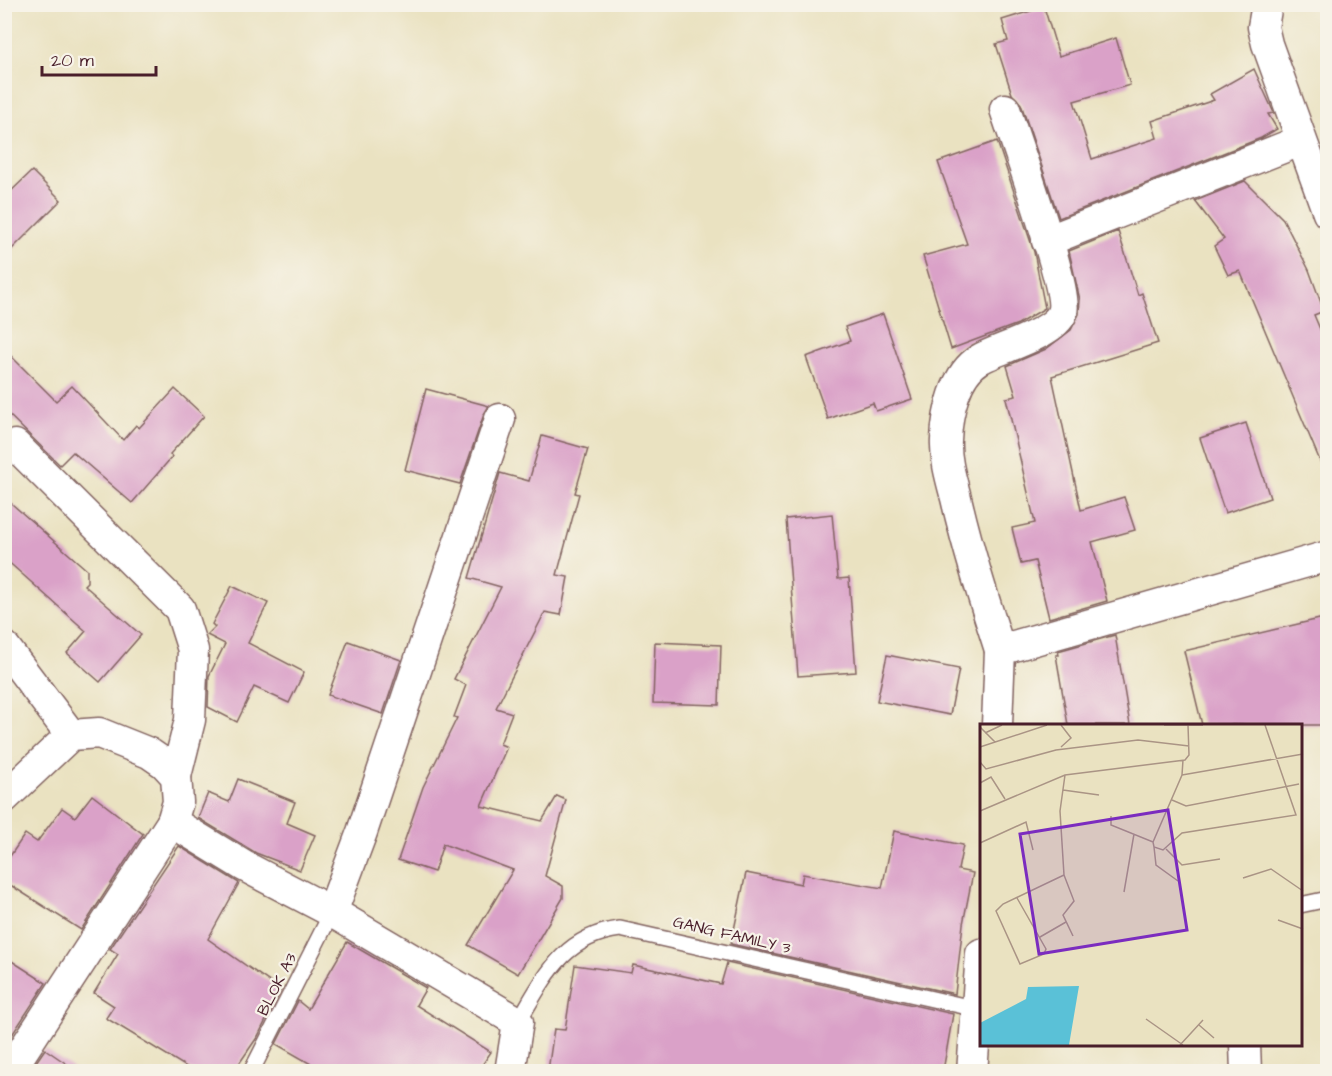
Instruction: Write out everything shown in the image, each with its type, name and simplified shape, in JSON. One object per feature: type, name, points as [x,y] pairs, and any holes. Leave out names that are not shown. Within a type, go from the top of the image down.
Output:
[{"type":"street","points":[[1267,4],[1263,27],[1267,44],[1300,141],[1328,213]]},
{"type":"street","points":[[997,724],[1000,650],[967,549],[947,460],[946,440],[950,408],[968,369],[979,360],[1052,326],[1062,313],[1064,303],[1005,109]]},
{"type":"street","points":[[1047,241],[1300,141]]},
{"type":"street","points":[[332,912],[362,832],[500,419]]},
{"type":"street","points":[[9,1071],[172,822],[178,802],[176,776],[190,720],[193,650],[180,609],[15,445]]},
{"type":"street","points":[[1000,650],[1328,556]]},
{"type":"street","points":[[4,646],[71,735]]},
{"type":"street","points":[[4,798],[71,735],[99,733],[149,753],[165,764],[176,776]]},
{"type":"street","points":[[172,822],[244,866],[332,912],[518,1022],[510,1071]]},
{"type":"street","points":[[972,1071],[980,966]]},
{"type":"street","points":[[1245,1046],[1246,1071]]},
{"type":"lane","points":[[1302,905],[1328,899]]},
{"type":"lane","name":"BLOK A3","points":[[251,1071],[332,912]]},
{"type":"lane","name":"GANG FAMILY 3","points":[[518,1022],[550,968],[583,938],[600,931],[620,929],[977,1009]]},
{"type":"building","points":[[1044,7],[1059,56],[1116,38],[1130,85],[1074,101],[1092,159],[1157,138],[1152,121],[1214,100],[1210,94],[1254,69],[1274,113],[1268,114],[1277,129],[1261,138],[1059,218],[1021,104],[1012,94],[996,44],[1008,41],[1002,20]]},
{"type":"building","points":[[997,141],[1034,252],[1045,308],[1018,324],[951,349],[923,256],[967,244],[938,162]]},
{"type":"building","points":[[32,171],[61,200],[4,257],[4,198]]},
{"type":"building","points":[[1245,181],[1283,219],[1309,270],[1324,311],[1314,315],[1328,348],[1328,480],[1240,271],[1228,275],[1214,246],[1224,239],[1195,201]]},
{"type":"building","points":[[1118,231],[1138,295],[1142,293],[1158,343],[1052,376],[1081,510],[1124,497],[1135,530],[1092,542],[1107,601],[1049,618],[1035,561],[1021,564],[1012,528],[1035,523],[1006,398],[1016,396],[1007,366],[1046,349],[1071,330],[1079,314],[1080,300],[1069,251]]},
{"type":"building","points":[[883,314],[912,399],[876,411],[873,403],[828,419],[806,357],[850,341],[845,327]]},
{"type":"building","points":[[4,349],[56,401],[72,386],[123,440],[136,425],[139,428],[175,389],[204,416],[170,454],[172,457],[132,503],[73,452],[60,465],[4,410]]},
{"type":"building","points":[[426,389],[489,406],[484,414],[460,484],[405,470]]},
{"type":"building","points":[[1246,423],[1270,498],[1225,513],[1200,438]]},
{"type":"building","points":[[542,436],[588,449],[575,493],[579,494],[557,575],[568,577],[561,615],[545,612],[496,708],[512,713],[500,744],[507,747],[481,806],[542,821],[557,796],[566,800],[545,876],[563,886],[563,898],[518,974],[468,945],[513,870],[443,844],[434,872],[398,860],[423,787],[457,718],[454,717],[466,685],[454,679],[501,587],[469,578],[500,473],[529,481]]},
{"type":"building","points":[[4,497],[87,570],[87,582],[84,585],[141,635],[100,682],[67,653],[86,631],[4,558]]},
{"type":"building","points":[[832,514],[838,579],[849,578],[856,672],[798,676],[786,519]]},
{"type":"building","points":[[232,586],[268,603],[248,643],[304,672],[289,703],[254,687],[237,722],[208,707],[209,676],[225,644],[207,635],[215,627],[212,624]]},
{"type":"building","points":[[1328,617],[1328,725],[1202,724],[1184,651]]},
{"type":"building","points":[[1115,635],[1130,724],[1068,724],[1056,655],[1059,655],[1058,651]]},
{"type":"building","points":[[348,641],[401,660],[383,714],[328,695]]},
{"type":"building","points":[[655,642],[721,645],[719,705],[653,703]]},
{"type":"building","points":[[887,655],[959,669],[950,715],[877,701]]},
{"type":"building","points":[[238,779],[295,802],[287,823],[315,835],[300,870],[256,853],[198,818],[208,793],[229,802]]},
{"type":"building","points":[[92,795],[143,834],[81,930],[4,881],[4,865],[25,834],[37,842],[62,808],[75,817]]},
{"type":"building","points":[[894,831],[963,845],[958,870],[973,873],[963,924],[955,994],[731,944],[746,873],[801,884],[803,874],[882,888]]},
{"type":"building","points":[[179,846],[239,883],[208,939],[281,990],[258,1036],[234,1071],[193,1071],[106,1018],[114,1006],[94,993],[118,954],[110,949]]},
{"type":"building","points":[[347,942],[426,988],[416,1005],[491,1052],[478,1071],[323,1071],[276,1044],[298,1001],[308,1009]]},
{"type":"building","points":[[4,956],[46,983],[4,1047]]},
{"type":"building","points":[[727,963],[953,1014],[943,1071],[548,1071],[554,1029],[565,1030],[575,965],[631,973],[633,965],[721,984]]},
{"type":"building","points":[[45,1049],[77,1071],[30,1071]]}]
